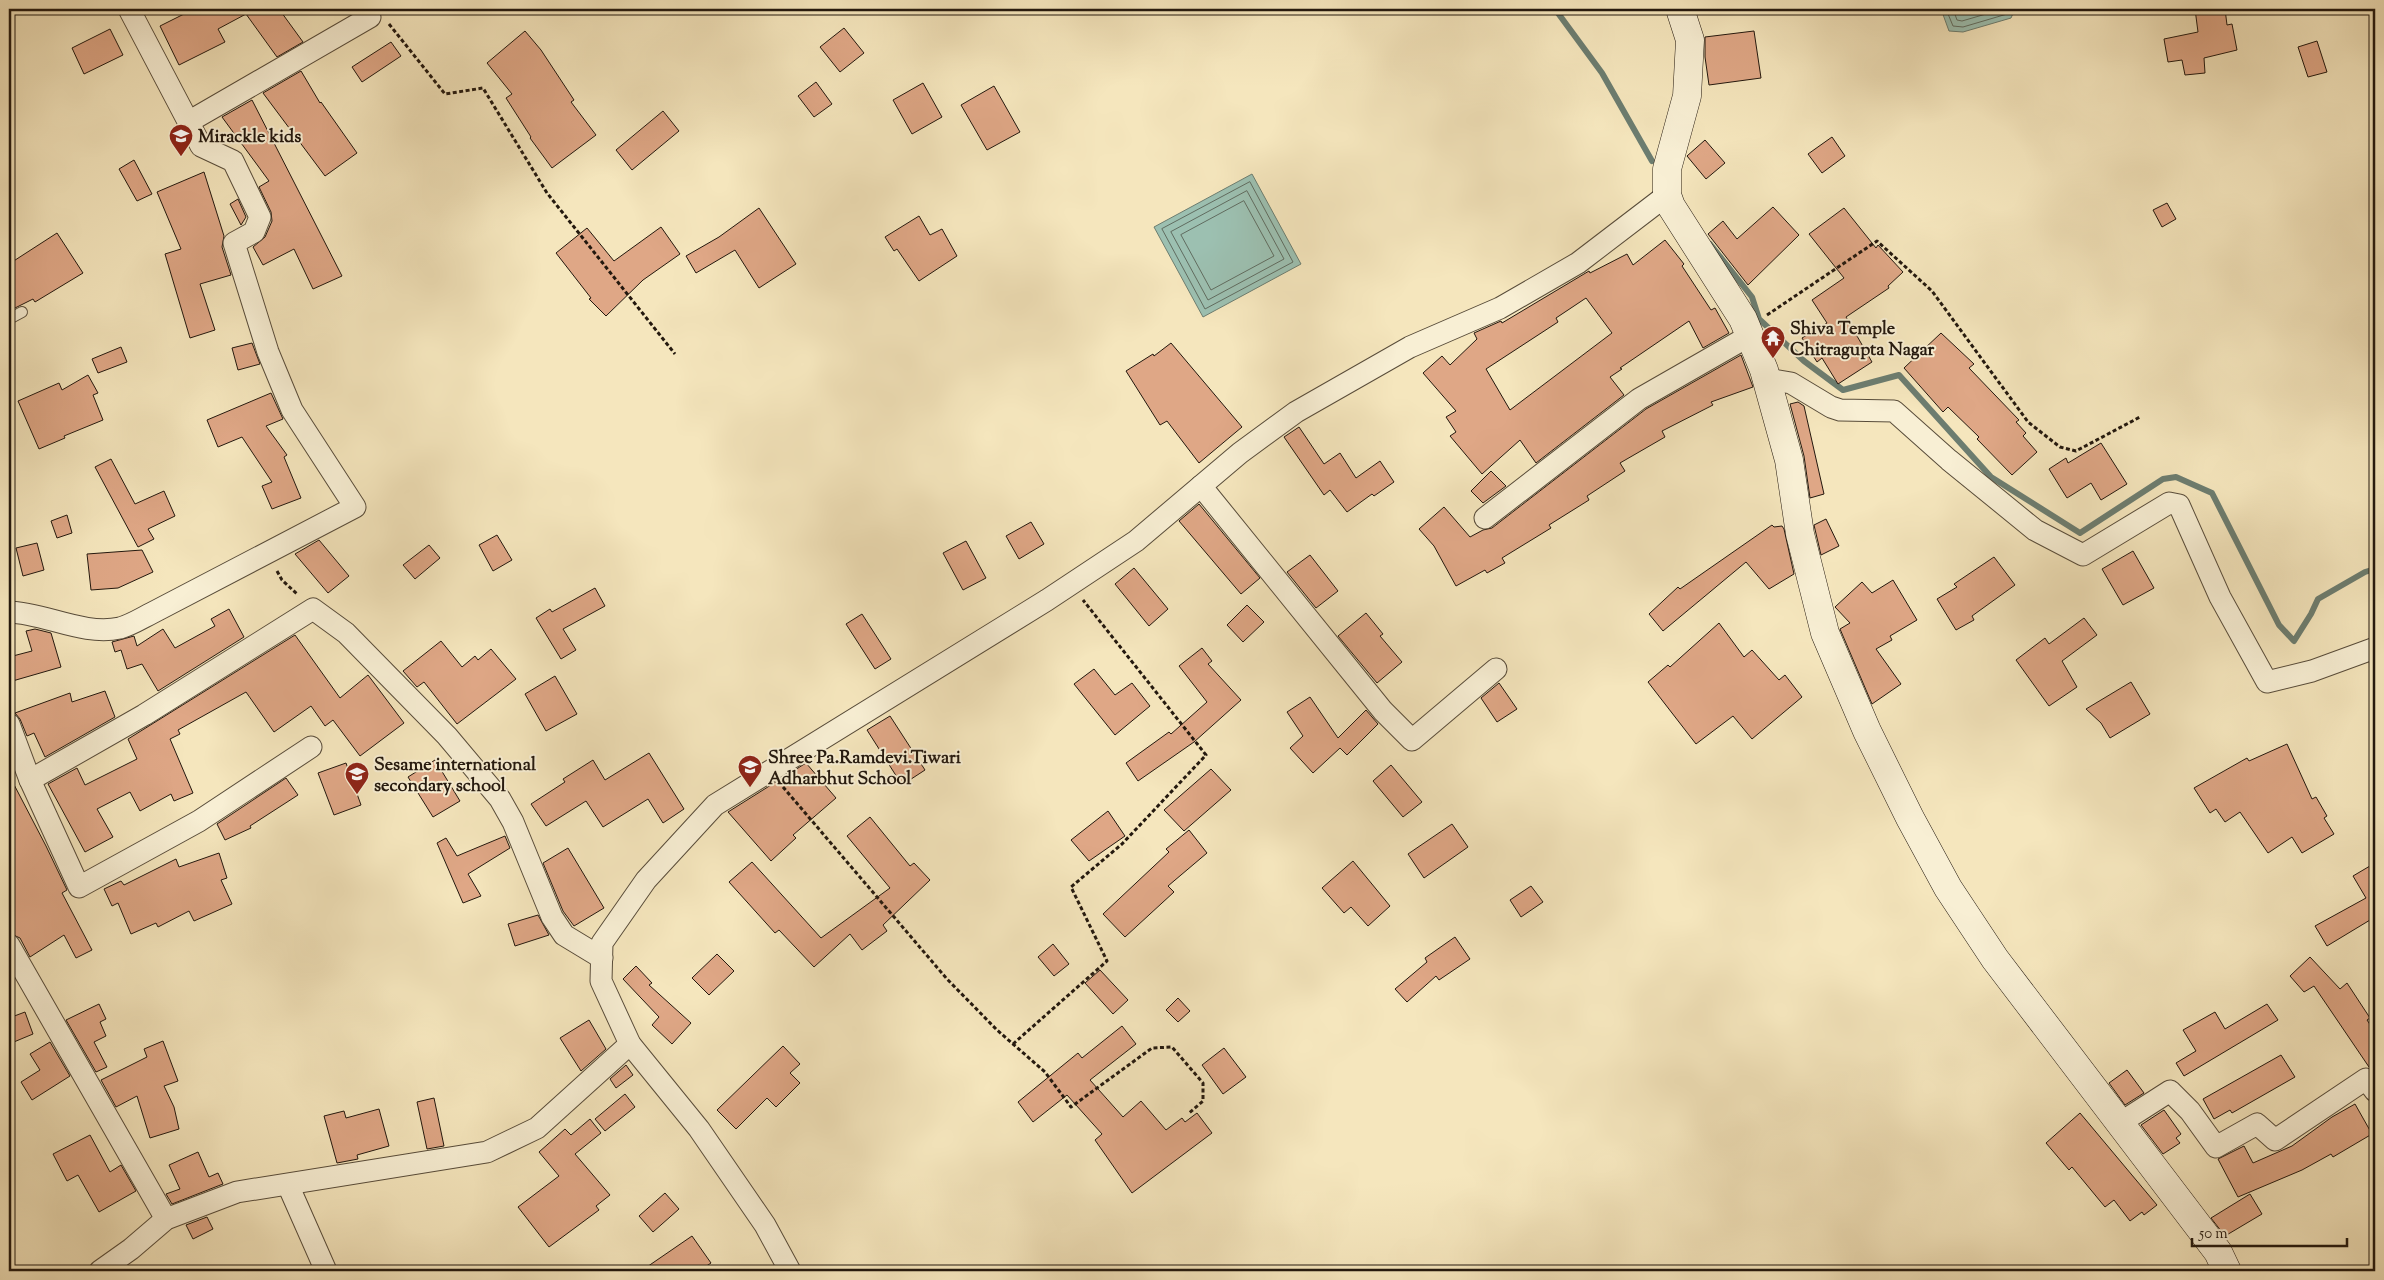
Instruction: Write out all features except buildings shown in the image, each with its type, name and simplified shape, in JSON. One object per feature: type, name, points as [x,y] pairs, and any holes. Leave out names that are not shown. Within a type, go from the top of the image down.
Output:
[{"type":"street","points":[[9,612],[26,612],[88,628],[120,628],[355,507],[292,410],[268,352],[234,243],[254,232],[260,216],[233,161],[201,146],[190,121],[129,9]]},
{"type":"street","points":[[1680,9],[1690,40],[1687,87],[1667,168],[1667,195],[1671,206],[1743,319],[1758,326]]},
{"type":"street","points":[[190,121],[370,17]]},
{"type":"street","points":[[790,1271],[765,1225],[699,1129],[630,1044],[601,981],[602,943],[646,880],[714,805],[1046,600],[1136,541],[1201,486],[1296,412],[1410,347],[1500,308],[1578,264],[1667,195]]},
{"type":"street","points":[[1758,326],[1766,379],[1789,460],[1800,534],[1825,633],[1867,731],[1948,888],[1996,960],[2218,1252],[2227,1271]]},
{"type":"street","points":[[1485,518],[1639,399],[1758,326]]},
{"type":"street","points":[[1766,379],[1791,383],[1831,407],[1840,410],[1894,411],[1949,460],[2034,530],[2082,554],[2169,503],[2179,505],[2220,597],[2267,682],[2312,671],[2375,648]]},
{"type":"street","points":[[1201,486],[1383,711],[1412,740],[1496,669]]},
{"type":"street","points":[[30,780],[144,715],[313,609],[346,633],[447,736],[500,799],[513,822],[552,917],[564,935],[602,958]]},
{"type":"street","points":[[9,724],[30,780],[79,887],[199,821],[311,747]]},
{"type":"street","points":[[9,944],[166,1219]]},
{"type":"street","points":[[100,1271],[131,1249],[166,1219],[237,1192],[288,1185],[321,1177],[487,1152],[537,1128],[630,1044]]},
{"type":"street","points":[[2120,1123],[2170,1091],[2190,1111],[2216,1147],[2258,1124],[2275,1140],[2366,1079],[2375,1091]]},
{"type":"street","points":[[288,1185],[326,1271]]},
{"type":"lane","points":[[9,319],[22,312]]},
{"type":"path","points":[[370,17],[387,22],[445,94],[483,88],[547,193],[676,354]]},
{"type":"path","points":[[1758,326],[1877,241],[1932,291],[2028,422],[2060,447],[2076,451],[2140,417]]},
{"type":"path","points":[[267,553],[282,580],[313,609]]},
{"type":"path","points":[[1013,1044],[1106,961],[1071,887],[1122,844],[1206,755],[1070,583]]},
{"type":"path","points":[[769,771],[947,979],[1013,1044],[1045,1072],[1071,1107],[1152,1048],[1172,1047],[1203,1083],[1203,1101],[1188,1114]]},
{"type":"water","points":[[1941,9],[2015,9],[2011,18],[1963,32],[1949,31]]},
{"type":"water","points":[[1252,174],[1301,264],[1203,317],[1154,227]]},
{"type":"waterway","points":[[1555,9],[1602,73],[1652,161]]},
{"type":"waterway","points":[[1710,244],[1752,297],[1759,319],[1804,361],[1843,390],[1899,375],[1991,477],[2080,533],[2163,479],[2176,477],[2212,493],[2279,625],[2294,641],[2318,599],[2365,572],[2375,569]]},
{"type":"place","name":"Mirackle kids","points":[[181,157]]},
{"type":"place","name":"Shiva Temple Chitragupta Nagar","points":[[1773,359]]},
{"type":"place","name":"Shree Pa.Ramdevi.Tiwari Adharbhut School","points":[[750,788]]},
{"type":"place","name":"Sesame international secondary school","points":[[357,795]]}]
